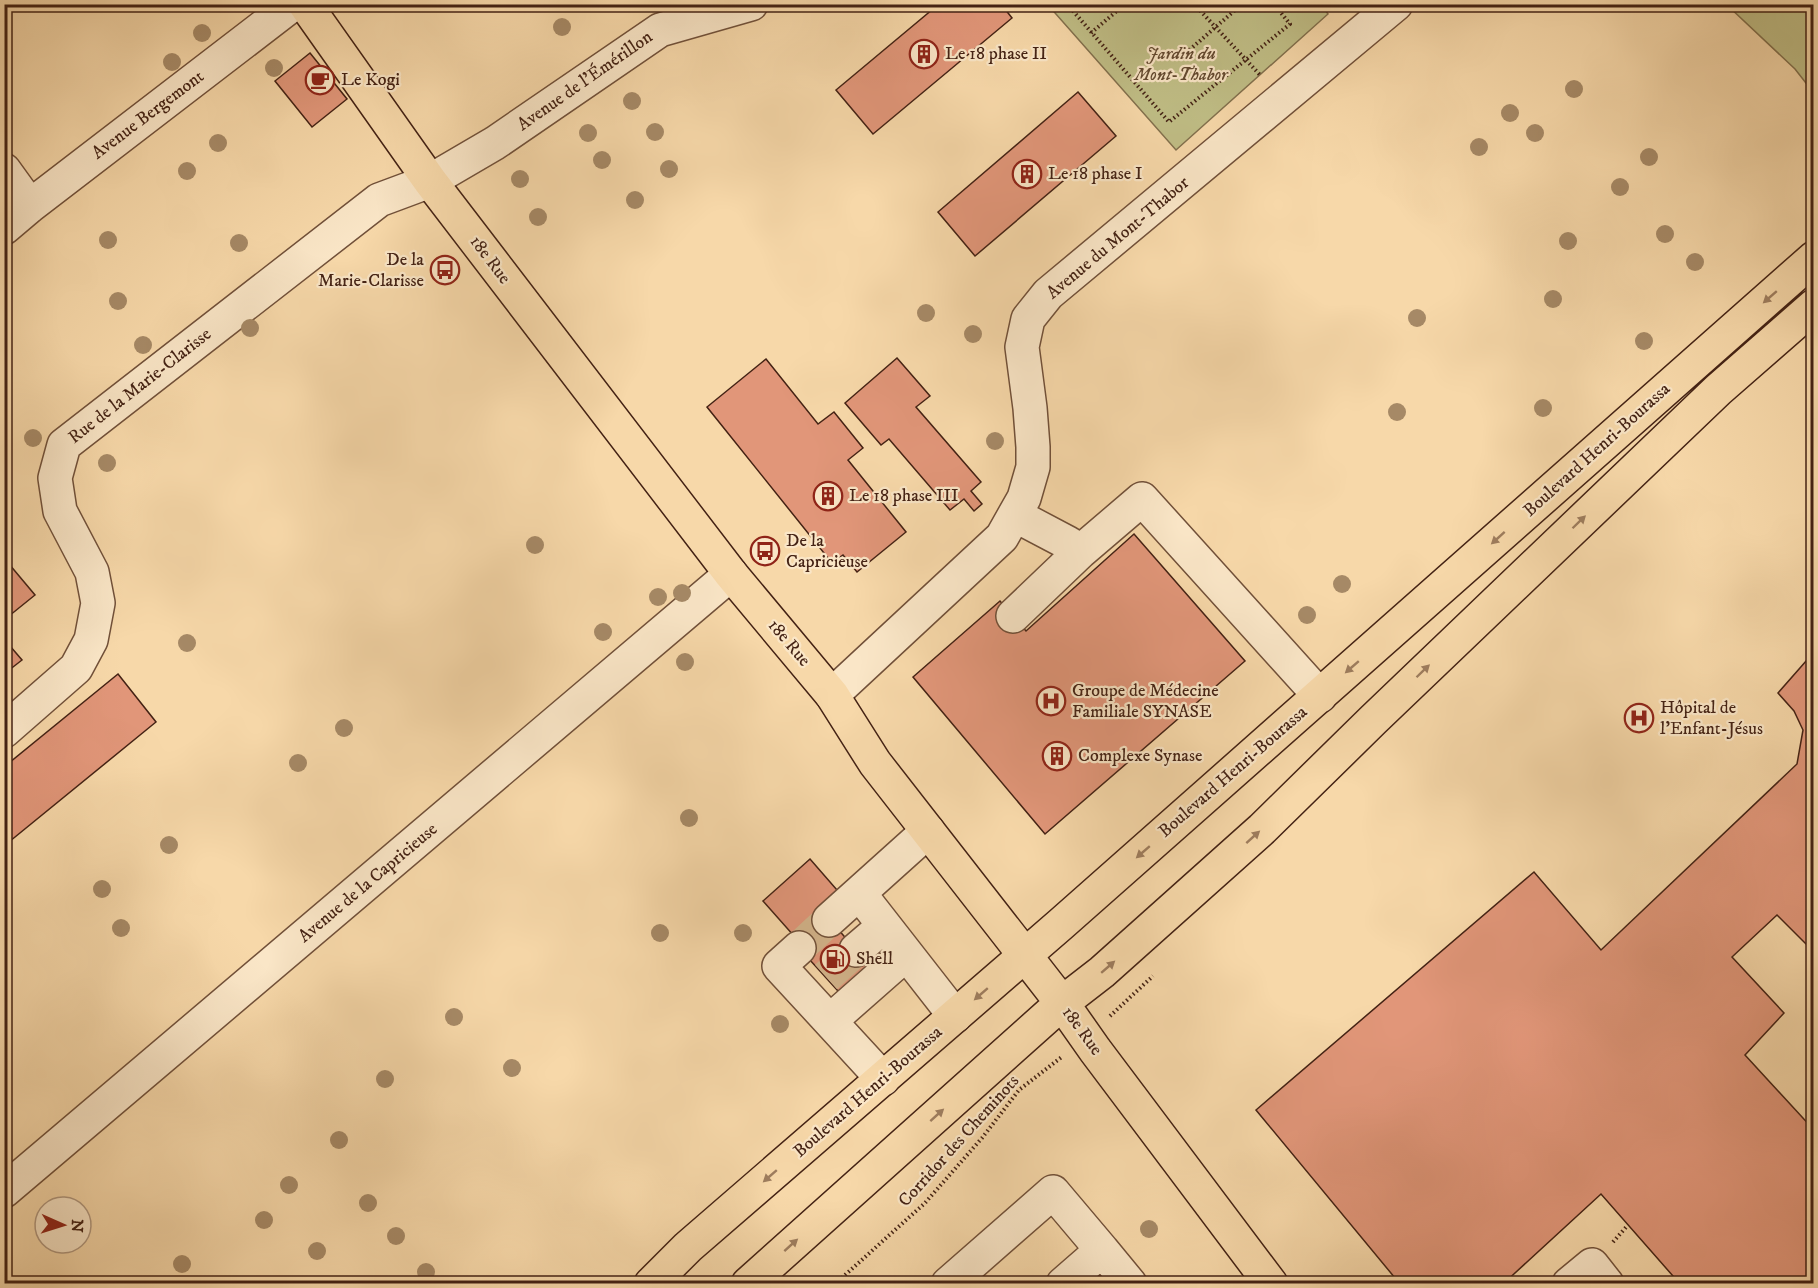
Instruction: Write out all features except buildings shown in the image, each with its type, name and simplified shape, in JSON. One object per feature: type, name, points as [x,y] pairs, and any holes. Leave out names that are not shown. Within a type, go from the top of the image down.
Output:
[{"type":"main road","name":"18e Rue","points":[[305,4],[430,181],[731,574],[832,695],[875,763],[1062,1003],[1271,1284]]},
{"type":"main road","name":"Boulevard Henri-Bourassa","points":[[651,1284],[688,1247],[1320,696],[1814,258]]},
{"type":"main road","name":"Boulevard Henri-Bourassa","points":[[747,1284],[1062,1003],[1102,972],[1262,829],[1381,711],[1709,398],[1814,306]]},
{"type":"street","name":"Avenue Bergemont","points":[[4,228],[293,4]]},
{"type":"street","name":"Avenue de l'Émérillon","points":[[430,181],[495,143],[660,30],[751,4]]},
{"type":"street","name":"Avenue du Mont-Thabor","points":[[832,695],[1002,537],[1024,498],[1033,467],[1030,408],[1022,347],[1028,319],[1048,294],[1396,4]]},
{"type":"street","points":[[4,170],[30,206]]},
{"type":"street","name":"Rue de la Marie-Clarisse","points":[[4,731],[76,668],[91,640],[98,603],[92,572],[60,511],[55,478],[64,445],[379,200],[430,181]]},
{"type":"street","points":[[1013,616],[1080,552],[1142,500],[1320,696]]},
{"type":"street","points":[[1014,515],[1068,543],[1080,552]]},
{"type":"street","name":"Avenue de la Capricieuse","points":[[4,1191],[731,574]]},
{"type":"street","points":[[829,920],[928,831]]},
{"type":"street","points":[[859,893],[955,1016]]},
{"type":"street","points":[[856,950],[884,926]]},
{"type":"street","points":[[799,948],[779,966],[816,986],[830,1021],[883,1078]]},
{"type":"street","points":[[830,1021],[906,954]]},
{"type":"street","points":[[948,1284],[1053,1192],[1130,1284]]},
{"type":"street","points":[[1063,1284],[1102,1250]]},
{"type":"street","points":[[1569,1284],[1592,1265],[1607,1284]]},
{"type":"path","points":[[1067,4],[1169,122],[1290,24],[1274,4]]},
{"type":"path","points":[[1091,33],[1125,4]]},
{"type":"path","points":[[1194,4],[1283,100]]},
{"type":"path","points":[[1186,53],[1242,4]]},
{"type":"path","points":[[1124,1005],[1153,976]]},
{"type":"path","name":"Corridor des Cheminots","points":[[835,1284],[925,1203],[982,1138],[1019,1090],[1050,1067]]},
{"type":"green space","name":"Jardin du Mont-Thabor","points":[[1321,4],[1328,14],[1176,150],[1048,5]]},
{"type":"green space","points":[[1727,5],[1813,5],[1813,92],[1795,69]]},
{"type":"tunnel","points":[[799,948],[829,920]]},
{"type":"tunnel","points":[[826,977],[856,950]]},
{"type":"place","name":"Le 18 phase II","points":[[924,54]]},
{"type":"place","name":"Le Kogi","points":[[320,80]]},
{"type":"place","name":"Le 18 phase I","points":[[1027,174]]},
{"type":"place","name":"De la Marie-Clarisse","points":[[445,270]]},
{"type":"place","name":"Le 18 phase III","points":[[828,496]]},
{"type":"place","name":"De la Capricieuse","points":[[765,551]]},
{"type":"place","name":"Groupe de Médecine Familiale SYNASE","points":[[1051,701]]},
{"type":"place","name":"Hôpital de l'Enfant-Jésus","points":[[1639,718]]},
{"type":"place","name":"Complexe Synase","points":[[1057,756]]},
{"type":"place","name":"Shell","points":[[835,959]]}]
